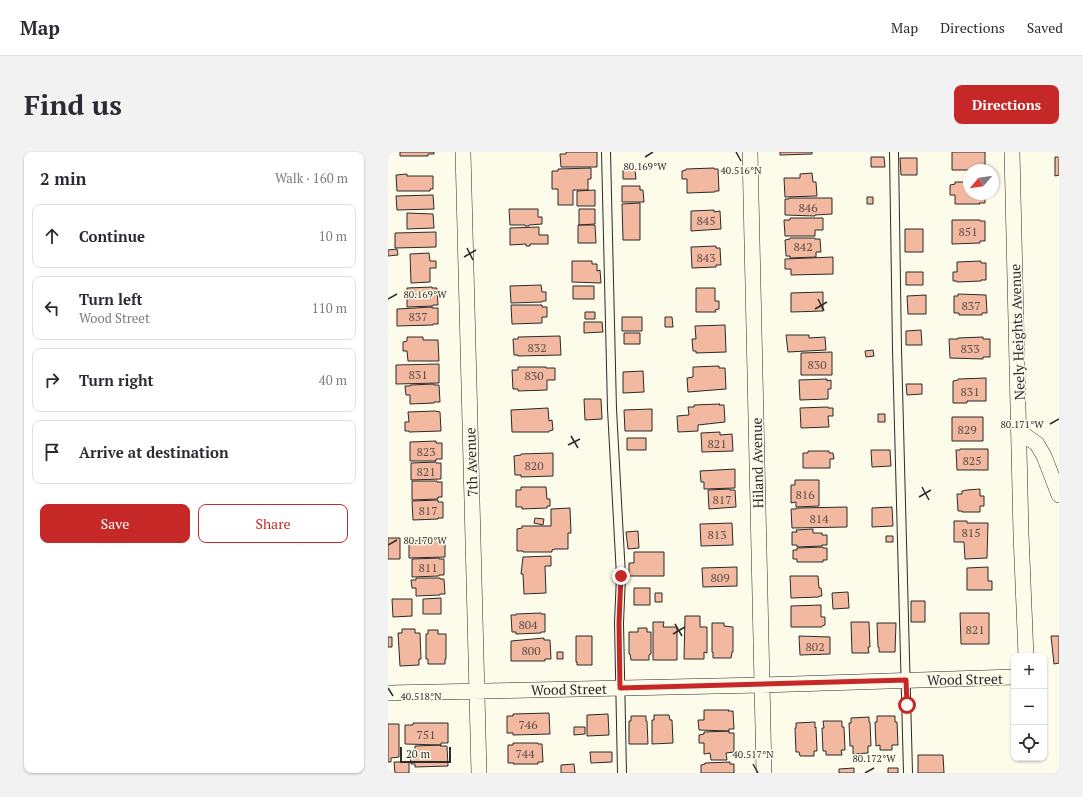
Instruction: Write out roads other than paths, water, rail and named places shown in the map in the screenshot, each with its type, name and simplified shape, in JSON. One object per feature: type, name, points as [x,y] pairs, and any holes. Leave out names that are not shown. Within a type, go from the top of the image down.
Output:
[{"type":"street","name":"7th Avenue","points":[[463,152],[480,773]]},
{"type":"street","name":"Hiland Avenue","points":[[750,152],[764,773]]},
{"type":"street","name":"Neely Heights Avenue","points":[[1012,152],[1020,432],[1021,534],[1026,653]]},
{"type":"street","points":[[1020,432],[1037,444],[1044,456],[1059,495]]},
{"type":"street","name":"Wood Street","points":[[388,693],[762,685],[1011,677]]},
{"type":"lane","points":[[606,152],[612,409],[621,576],[619,623],[622,773]]},
{"type":"lane","points":[[894,152],[897,348],[908,773]]}]
